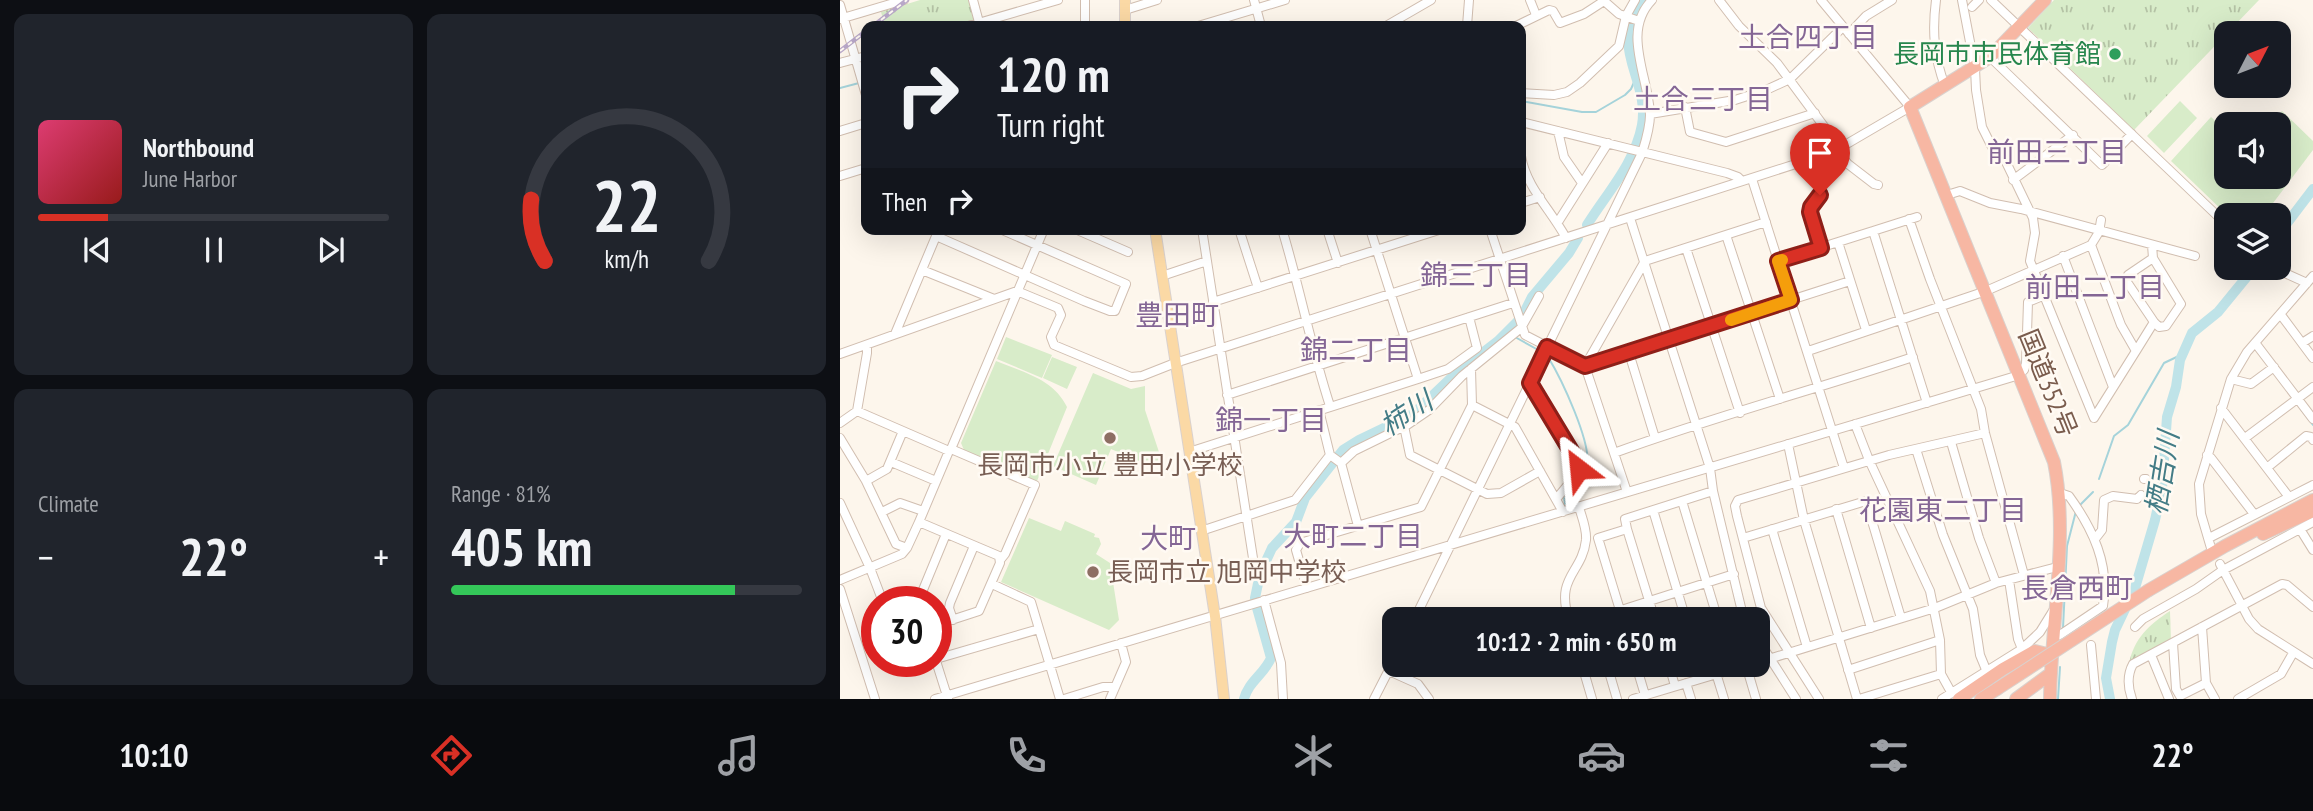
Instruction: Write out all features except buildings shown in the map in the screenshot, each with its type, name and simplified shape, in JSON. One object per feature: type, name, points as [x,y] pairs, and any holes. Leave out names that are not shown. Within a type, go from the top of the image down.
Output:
[{"type":"highway","points":[[1910,107],[1990,57],[2045,0]]},
{"type":"highway","name":"国道352号","points":[[1910,107],[2054,462],[2060,493],[2049,699]]},
{"type":"highway","points":[[1981,699],[1998,694],[2234,541],[2313,500]]},
{"type":"highway","points":[[2151,594],[2313,510]]},
{"type":"highway","points":[[2003,669],[2053,631]]},
{"type":"highway","points":[[1955,696],[2035,651],[2047,654],[2051,669],[2020,696]]},
{"type":"highway","points":[[2020,696],[2031,690],[2038,690],[2049,699]]},
{"type":"main road","points":[[1155,235],[1215,616],[1224,699]]},
{"type":"street","points":[[842,18],[904,0]]},
{"type":"street","points":[[972,0],[979,21]]},
{"type":"street","points":[[992,21],[1058,0]]},
{"type":"street","points":[[1085,0],[1085,21]]},
{"type":"street","points":[[1125,5],[1157,0]]},
{"type":"street","points":[[1211,21],[1255,4],[1285,0]]},
{"type":"street","points":[[1401,21],[1431,0]]},
{"type":"street","points":[[1467,21],[1469,0]]},
{"type":"street","points":[[1530,0],[1536,15]]},
{"type":"street","points":[[1526,93],[1554,96],[1572,89],[1619,46],[1632,18],[1635,0]]},
{"type":"street","points":[[1526,21],[1549,10],[1553,11],[1560,23],[1603,1],[1619,14],[1632,18],[1642,13],[1653,0]]},
{"type":"street","points":[[1719,0],[1739,26],[1790,79],[1837,150],[1854,169],[1878,185]]},
{"type":"street","points":[[840,354],[1017,291],[1058,308],[1061,316],[1051,337],[1054,345],[1131,377],[1142,376],[1175,363],[1837,150],[1910,107],[1821,0]]},
{"type":"street","points":[[1650,114],[1735,100],[1790,79],[1846,30],[1892,0]]},
{"type":"street","points":[[1936,0],[1933,31],[1945,86]]},
{"type":"street","points":[[1962,0],[1975,68],[1982,127],[1992,148],[2006,162],[2030,212],[2035,233],[2031,261],[2094,418],[2154,322]]},
{"type":"street","points":[[1991,0],[2214,213]]},
{"type":"street","points":[[1255,4],[1260,21]]},
{"type":"street","points":[[840,5],[861,76]]},
{"type":"street","points":[[1420,607],[1608,224],[1649,128],[1650,114],[1632,18]]},
{"type":"street","points":[[1990,57],[2102,165],[2132,134]]},
{"type":"street","points":[[840,63],[861,58]]},
{"type":"street","points":[[1685,107],[1690,132],[1726,142],[1815,113]]},
{"type":"street","points":[[1526,123],[1727,173],[1742,181]]},
{"type":"street","points":[[840,131],[861,125]]},
{"type":"street","points":[[1559,131],[1564,157],[1582,183]]},
{"type":"street","points":[[2013,180],[2073,135]]},
{"type":"street","points":[[1558,222],[1608,143]]},
{"type":"street","points":[[1821,248],[1810,212],[1820,195],[1837,150]]},
{"type":"street","points":[[840,176],[861,170]]},
{"type":"street","points":[[1526,176],[1566,238]]},
{"type":"street","points":[[1752,179],[1844,468]]},
{"type":"street","points":[[1947,195],[1960,191],[1990,203],[2195,256],[2189,244]]},
{"type":"street","points":[[1526,202],[1540,197]]},
{"type":"street","points":[[1630,218],[1710,468],[1713,491],[1741,607]]},
{"type":"street","points":[[1778,261],[1913,218],[1941,307],[1981,409],[1985,433],[2025,575]]},
{"type":"street","points":[[1808,351],[1986,291],[2091,246],[2099,232],[2101,220]]},
{"type":"street","points":[[1627,492],[1585,366],[1644,261],[1766,222]]},
{"type":"street","points":[[1873,231],[1927,403]]},
{"type":"street","points":[[2144,232],[2153,258],[2180,304],[2166,326],[2159,327],[2127,282],[2128,275],[2153,258]]},
{"type":"street","points":[[895,334],[937,235]]},
{"type":"street","points":[[942,235],[1024,275],[1115,311],[1126,284],[1016,235]]},
{"type":"street","points":[[840,580],[899,556],[907,548],[1041,235]]},
{"type":"street","points":[[1089,235],[1128,252]]},
{"type":"street","points":[[1203,235],[1255,571]]},
{"type":"street","points":[[1241,235],[1258,288]]},
{"type":"street","points":[[1284,235],[1297,276],[1317,366],[1330,406]]},
{"type":"street","points":[[1329,235],[1338,263]]},
{"type":"street","points":[[1372,235],[1418,379]]},
{"type":"street","points":[[1213,302],[1423,235]]},
{"type":"street","points":[[1492,235],[1525,335],[1585,366],[1850,281]]},
{"type":"street","points":[[1726,235],[1780,399]]},
{"type":"street","points":[[1838,242],[1866,330]]},
{"type":"street","points":[[2091,246],[2121,325],[2137,351]]},
{"type":"street","points":[[1686,248],[1740,413]]},
{"type":"street","points":[[2063,256],[2113,387]]},
{"type":"street","points":[[1162,276],[1207,261]]},
{"type":"street","points":[[922,270],[994,299]]},
{"type":"street","points":[[2211,548],[2202,514],[2199,484],[2207,455],[2231,379],[2241,360],[2310,283],[2291,275]]},
{"type":"street","points":[[935,699],[2020,374],[2026,364],[2028,302],[2045,295]]},
{"type":"street","points":[[1201,531],[1298,498],[1336,459],[1404,426],[1429,410],[1519,323],[1539,296]]},
{"type":"street","points":[[1227,395],[1513,303]]},
{"type":"street","points":[[2281,315],[2313,358]]},
{"type":"street","points":[[1189,452],[1448,369],[1477,348],[1469,317]]},
{"type":"street","points":[[2302,344],[2313,336]]},
{"type":"street","points":[[2256,344],[2313,419]]},
{"type":"street","points":[[840,423],[857,411],[867,345]]},
{"type":"street","points":[[1629,353],[1655,438]]},
{"type":"street","points":[[1614,453],[1697,424],[1740,413],[1913,357]]},
{"type":"street","points":[[2231,379],[2251,384],[2274,367]]},
{"type":"street","points":[[1307,588],[1296,550],[1300,543],[1419,509],[1472,405],[1471,369]]},
{"type":"street","points":[[1530,383],[1579,467],[1557,498]]},
{"type":"street","points":[[2245,438],[2313,387]]},
{"type":"street","points":[[1472,405],[1515,427],[1563,512]]},
{"type":"street","points":[[2221,408],[2289,497]]},
{"type":"street","points":[[1319,410],[1358,526]]},
{"type":"street","points":[[857,411],[1035,485],[978,612],[953,620],[950,603],[974,546]]},
{"type":"street","points":[[1855,424],[1869,460],[1926,580],[1935,608],[1941,674],[1955,696]]},
{"type":"street","points":[[1404,426],[1410,455],[1487,494],[1501,493],[1540,471]]},
{"type":"street","points":[[866,481],[885,471],[903,431]]},
{"type":"street","points":[[1819,699],[1761,608],[1735,506],[1738,500],[1869,460],[1985,433]]},
{"type":"street","points":[[2267,467],[2306,436],[2313,440]]},
{"type":"street","points":[[1951,442],[1979,538],[1996,583]]},
{"type":"street","points":[[841,443],[866,481],[896,544],[907,548]]},
{"type":"street","points":[[1788,444],[1804,520],[1858,699],[1941,674]]},
{"type":"street","points":[[1916,449],[1942,535],[1973,608],[1980,655],[1987,672]]},
{"type":"street","points":[[2207,455],[2254,514]]},
{"type":"street","points":[[891,462],[936,481]]},
{"type":"street","points":[[2209,538],[2313,485]]},
{"type":"street","points":[[1651,607],[1625,519],[1713,491]]},
{"type":"street","points":[[2053,631],[2060,635],[2090,619],[2103,606],[2105,595],[2103,567],[2095,539],[2068,494],[2060,493]]},
{"type":"street","points":[[2095,539],[2102,530],[2104,500],[2113,496],[2133,499],[2141,495]]},
{"type":"street","points":[[1682,501],[1714,607]]},
{"type":"street","points":[[1743,538],[1866,501],[1901,618]]},
{"type":"street","points":[[882,512],[900,503],[923,511]]},
{"type":"street","points":[[841,505],[877,586]]},
{"type":"street","points":[[1566,607],[1564,600],[1567,583],[1586,537],[1579,507]]},
{"type":"street","points":[[1836,509],[1871,628]]},
{"type":"street","points":[[1653,510],[1683,607]]},
{"type":"street","points":[[919,522],[1001,559]]},
{"type":"street","points":[[2135,627],[2143,618],[2196,589],[2221,567],[2313,522]]},
{"type":"street","points":[[2300,528],[2313,550]]},
{"type":"street","points":[[1620,607],[1598,538],[1628,529]]},
{"type":"street","points":[[1772,529],[1807,647]]},
{"type":"street","points":[[925,586],[946,534]]},
{"type":"street","points":[[1796,699],[1770,658],[1935,608],[1996,583],[2057,567]]},
{"type":"street","points":[[2221,567],[2258,629],[2313,664]]},
{"type":"street","points":[[1637,607],[1734,574]]},
{"type":"street","points":[[2009,580],[2022,649]]},
{"type":"street","points":[[2132,699],[2129,691],[2130,669],[2133,664],[2285,583],[2313,607]]},
{"type":"street","points":[[992,584],[1030,601],[1062,699],[1103,687],[1114,687]]},
{"type":"street","points":[[840,589],[875,699]]},
{"type":"street","points":[[1264,600],[1281,663],[1283,699]]},
{"type":"street","points":[[1942,699],[1955,696],[2022,649],[2040,632],[2055,609]]},
{"type":"street","points":[[2202,627],[2206,683],[2215,699]]},
{"type":"street","points":[[952,655],[1039,629]]},
{"type":"street","points":[[1848,670],[1940,640]]},
{"type":"street","points":[[1110,699],[1126,662],[1121,643]]},
{"type":"street","points":[[2173,643],[2176,689],[2179,696],[2206,683]]},
{"type":"street","points":[[2091,645],[2096,699]]},
{"type":"street","points":[[2238,699],[2281,674],[2293,653]]},
{"type":"street","points":[[2151,655],[2169,699]]},
{"type":"street","points":[[941,677],[947,697]]},
{"type":"street","points":[[1374,699],[1386,677]]},
{"type":"street","points":[[1402,677],[1418,684],[1429,699]]},
{"type":"street","points":[[1586,677],[1592,699]]},
{"type":"street","points":[[1611,677],[1617,699]]},
{"type":"street","points":[[1640,677],[1645,695]]},
{"type":"street","points":[[1672,677],[1675,686]]},
{"type":"street","points":[[1633,699],[1657,695],[1703,677]]},
{"type":"street","points":[[1717,677],[1724,699]]},
{"type":"street","points":[[1750,677],[1756,699]]},
{"type":"street","points":[[1686,683],[1691,699]]},
{"type":"green space","points":[[920,0],[969,0],[975,21],[884,21],[881,12]]},
{"type":"green space","points":[[2054,0],[2259,0],[2239,21],[2214,21],[2214,47],[2134,130],[2028,28]]},
{"type":"green space","points":[[2180,101],[2197,118],[2164,153],[2147,136]]},
{"type":"green space","points":[[2211,117],[2214,120],[2214,189],[2284,189],[2273,203],[2215,203],[2171,161]]},
{"type":"green space","points":[[2291,120],[2313,141],[2313,150],[2291,179]]},
{"type":"green space","points":[[1006,337],[1052,355],[1042,378],[997,359]]},
{"type":"green space","points":[[1052,357],[1077,367],[1067,389],[1043,378]]},
{"type":"green space","points":[[996,361],[1046,383],[1067,407],[1037,481],[964,450],[961,443]]},
{"type":"green space","points":[[1093,373],[1131,389],[1145,386],[1145,410],[1163,464],[1152,467],[1111,449],[1096,485],[1053,466]]},
{"type":"green space","points":[[1029,518],[1061,531],[1065,521],[1099,538],[1101,544],[1096,554],[1110,563],[1119,620],[1109,630],[1001,582]]},
{"type":"green space","points":[[2170,611],[2171,641],[2129,664],[2139,639]]},
{"type":"waterway","name":"柿川","points":[[1587,225],[1627,165],[1642,125],[1643,108],[1629,49],[1628,33],[1632,17],[1642,0]]},
{"type":"waterway","points":[[1526,102],[1596,112],[1625,95],[1635,80]]},
{"type":"waterway","points":[[840,88],[859,83]]},
{"type":"waterway","name":"栖吉川","points":[[2291,218],[2313,189]]},
{"type":"waterway","name":"柿川","points":[[1255,598],[1260,574],[1272,548],[1296,522],[1305,498],[1343,450],[1413,414],[1454,375],[1498,341],[1522,317],[1532,297],[1569,253],[1578,238]]},
{"type":"waterway","name":"栖吉川","points":[[2110,699],[2106,678],[2112,642],[2135,588],[2155,520],[2162,488],[2167,417],[2176,387],[2180,360],[2192,333],[2218,312],[2244,280]]},
{"type":"waterway","points":[[1515,337],[1540,351]]},
{"type":"waterway","points":[[2099,479],[2114,436],[2128,425],[2164,363],[2183,354]]},
{"type":"waterway","points":[[1548,357],[1574,411],[1587,456],[1585,471],[1564,497],[1565,504]]},
{"type":"waterway","points":[[2300,408],[2313,425]]},
{"type":"waterway","points":[[2079,506],[2093,492]]},
{"type":"waterway","points":[[2063,628],[2067,546],[2076,511]]},
{"type":"waterway","name":"柿川","points":[[1244,699],[1271,658],[1257,608]]},
{"type":"waterway","points":[[2058,699],[2060,667]]},
{"type":"railway","points":[[880,21],[907,0]]},
{"type":"railway","points":[[840,51],[861,35]]},
{"type":"slow traffic","points":[[1731,320],[1791,300],[1778,261],[1782,260]]},
{"type":"place","name":"長岡市市民体育館","points":[[2115,54]]},
{"type":"place","name":"長岡市小立 豊田小学校","points":[[1110,438]]},
{"type":"place","name":"長岡市立 旭岡中学校","points":[[1093,572]]},
{"type":"district","name":"土合四丁目","points":[[1808,37]]},
{"type":"district","name":"土合三丁目","points":[[1703,99]]},
{"type":"district","name":"前田三丁目","points":[[2057,152]]},
{"type":"district","name":"錦三丁目","points":[[1476,275]]},
{"type":"district","name":"前田二丁目","points":[[2095,287]]},
{"type":"district","name":"豊田町","points":[[1177,315]]},
{"type":"district","name":"錦二丁目","points":[[1356,350]]},
{"type":"district","name":"錦一丁目","points":[[1271,420]]},
{"type":"district","name":"花園東二丁目","points":[[1943,510]]},
{"type":"district","name":"大町二丁目","points":[[1353,536]]},
{"type":"district","name":"大町","points":[[1168,538]]},
{"type":"district","name":"長倉西町","points":[[2077,588]]},
{"type":"route","points":[[1579,469],[1577,461],[1530,383],[1547,347],[1585,366],[1791,300],[1778,261],[1821,248],[1810,212],[1820,195]]}]
